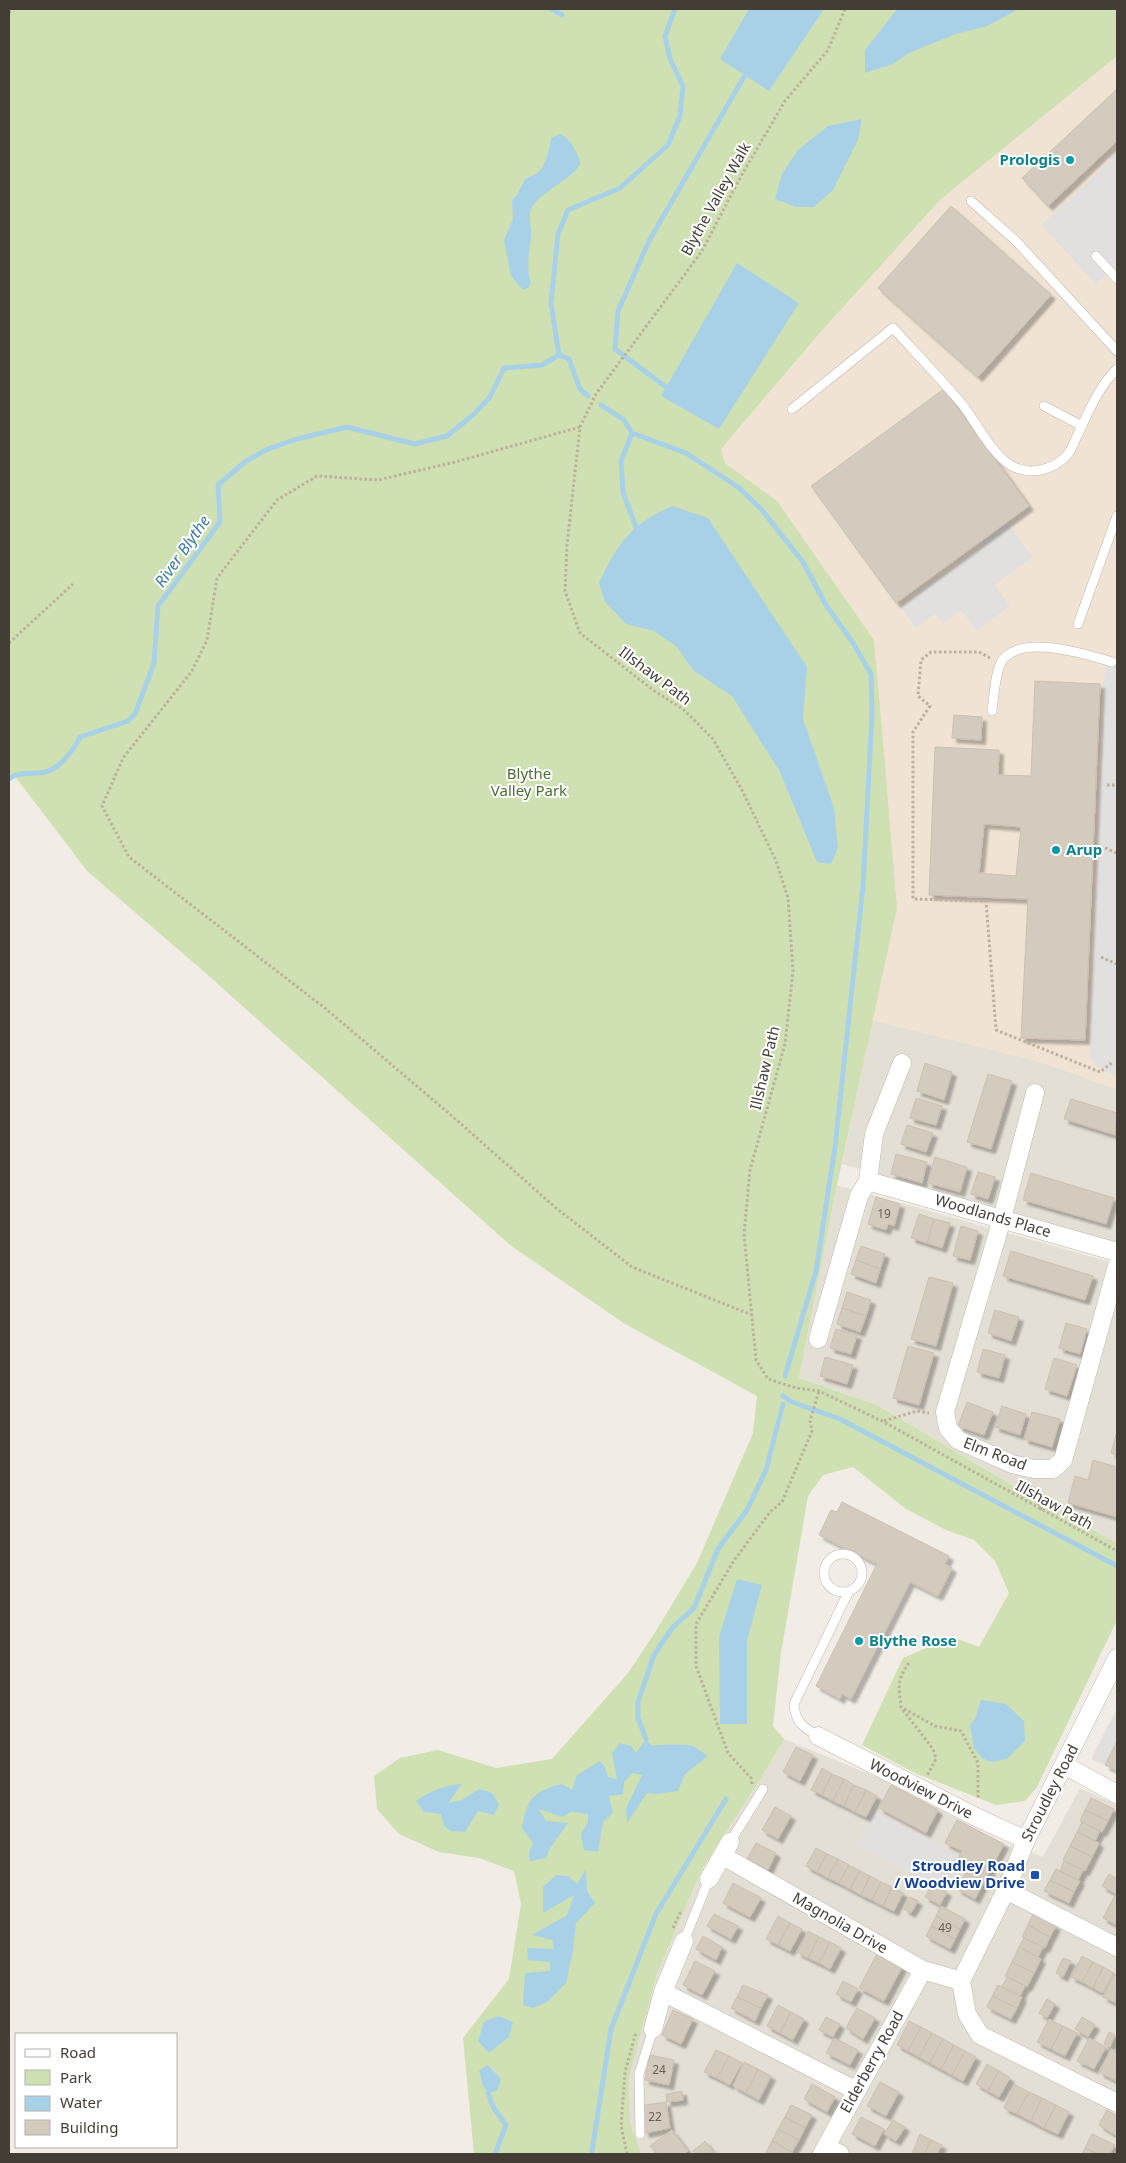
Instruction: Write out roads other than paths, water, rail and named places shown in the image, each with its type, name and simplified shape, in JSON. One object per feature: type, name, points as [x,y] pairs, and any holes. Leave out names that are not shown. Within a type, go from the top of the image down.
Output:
[{"type":"street","points":[[818,1339],[859,1196],[868,1181],[874,1134],[902,1063]]},
{"type":"street","points":[[1002,1219],[1035,1093]]},
{"type":"street","name":"Woodlands Place","points":[[868,1181],[1117,1252]]},
{"type":"street","name":"Elm Road","points":[[1002,1219],[944,1415],[948,1428],[958,1440],[1012,1464],[1032,1468],[1053,1469],[1063,1460],[1117,1266]]},
{"type":"street","name":"Stroudley Road","points":[[961,1981],[1006,1890],[1026,1840],[1117,1658]]},
{"type":"street","name":"Woodview Drive","points":[[818,1736],[1026,1840]]},
{"type":"street","points":[[1064,1766],[1117,1794]]},
{"type":"street","points":[[709,1879],[727,1849]]},
{"type":"street","name":"Magnolia Drive","points":[[727,1849],[923,1970],[961,1981]]},
{"type":"street","points":[[1006,1890],[1117,1948]]},
{"type":"street","points":[[653,2029],[663,1992],[684,1941]]},
{"type":"street","name":"Elderberry Road","points":[[829,2152],[857,2090],[923,1970]]},
{"type":"street","points":[[961,1981],[967,2014],[980,2035],[1117,2103]]},
{"type":"street","points":[[663,1992],[857,2090]]},
{"type":"lane","points":[[971,201],[1017,242],[1117,351]]},
{"type":"lane","points":[[1096,256],[1117,279]]},
{"type":"lane","points":[[792,410],[892,328],[962,404],[1000,456],[1018,469],[1035,472],[1045,470],[1068,454],[1103,385],[1117,369]]},
{"type":"lane","points":[[1044,406],[1082,426]]},
{"type":"lane","points":[[1078,624],[1117,516]]},
{"type":"lane","points":[[992,711],[997,676],[1004,659],[1026,647],[1079,652],[1112,662]]},
{"type":"lane","points":[[818,1736],[804,1727],[795,1716],[794,1704],[849,1591],[858,1584],[862,1572],[861,1566],[853,1556],[848,1554],[835,1555],[825,1564],[824,1577],[831,1588],[837,1591],[849,1591]]},
{"type":"lane","points":[[727,1849],[763,1789]]},
{"type":"lane","points":[[684,1941],[709,1879]]},
{"type":"lane","points":[[640,2134],[639,2074],[653,2029]]},
{"type":"water","points":[[749,9],[824,9],[769,91],[720,59]]},
{"type":"water","points":[[897,9],[1019,9],[987,26],[956,34],[909,53],[893,64],[865,73],[865,50]]},
{"type":"water","points":[[862,119],[858,140],[833,190],[814,207],[796,207],[775,199],[782,174],[798,150],[828,126]]},
{"type":"water","points":[[560,134],[573,147],[580,165],[533,206],[530,213],[531,234],[528,260],[531,283],[528,288],[523,290],[511,276],[504,240],[513,219],[512,200],[517,195],[525,179],[536,174],[542,168],[551,138]]},
{"type":"water","points":[[737,263],[799,303],[719,429],[661,396]]},
{"type":"water","points":[[672,506],[708,518],[807,667],[803,719],[834,808],[838,848],[831,864],[817,862],[780,772],[732,696],[694,671],[676,646],[654,631],[626,624],[605,602],[599,583],[619,546],[646,520]]},
{"type":"water","points":[[737,1579],[762,1585],[747,1641],[747,1724],[720,1724],[719,1637]]},
{"type":"water","points":[[981,1700],[1006,1704],[1024,1721],[1025,1741],[1007,1759],[991,1762],[982,1758],[974,1748],[970,1726],[976,1716]]},
{"type":"water","points":[[646,1739],[652,1746],[672,1744],[693,1746],[708,1756],[685,1774],[678,1791],[658,1794],[647,1793],[627,1823],[626,1808],[642,1775],[633,1773],[624,1782],[623,1794],[609,1796],[613,1813],[603,1822],[598,1852],[584,1850],[581,1834],[588,1822],[588,1814],[571,1812],[562,1817],[539,1809],[546,1821],[568,1823],[549,1850],[546,1858],[530,1861],[529,1852],[533,1843],[522,1828],[526,1810],[533,1798],[544,1790],[562,1784],[572,1790],[577,1775],[600,1761],[605,1767],[608,1777],[617,1779],[612,1753],[620,1743],[631,1746],[636,1753]]},
{"type":"water","points":[[462,1784],[448,1803],[462,1800],[479,1789],[492,1793],[499,1804],[494,1815],[478,1811],[465,1832],[451,1831],[444,1826],[441,1814],[424,1812],[416,1801],[438,1789]]},
{"type":"water","points":[[586,1869],[587,1891],[595,1903],[576,1923],[573,1951],[566,1983],[547,2002],[533,2008],[523,2005],[525,1973],[550,1971],[550,1962],[528,1960],[527,1948],[554,1949],[552,1940],[532,1935],[567,1915],[574,1895],[543,1913],[543,1887],[556,1875],[568,1876],[577,1884]]},
{"type":"water","points":[[498,2016],[513,2022],[509,2037],[489,2053],[478,2041],[484,2022]]},
{"type":"water","points":[[488,2065],[501,2079],[497,2091],[488,2093],[483,2086],[479,2070]]},
{"type":"waterway","points":[[551,9],[562,15]]},
{"type":"waterway","name":"River Blythe","points":[[9,779],[19,774],[41,773],[51,770],[68,756],[80,737],[128,721],[135,714],[154,663],[158,606],[220,522],[218,485],[246,461],[268,449],[297,439],[347,427],[415,444],[447,436],[474,414],[490,397],[504,368],[542,365],[559,355],[551,303],[558,234],[568,210],[620,188],[668,145],[680,116],[683,86],[670,59],[665,36],[675,9]]},
{"type":"waterway","points":[[666,387],[615,349],[618,311],[649,241],[745,75]]},
{"type":"waterway","points":[[559,355],[569,359],[580,389],[588,396]]},
{"type":"waterway","points":[[601,405],[624,420],[632,433],[621,461],[623,492],[636,527]]},
{"type":"waterway","points":[[632,433],[686,453],[738,487],[761,509],[803,562],[826,605],[853,643],[871,674],[872,715],[863,886],[835,1147],[816,1271],[785,1376]]},
{"type":"waterway","points":[[783,1396],[792,1402],[840,1419],[1117,1566]]},
{"type":"waterway","points":[[646,1739],[638,1718],[638,1702],[654,1655],[672,1628],[694,1608],[718,1549],[747,1510],[766,1470],[783,1404]]},
{"type":"waterway","points":[[592,2151],[611,2029],[656,1914],[726,1799]]},
{"type":"waterway","points":[[488,2093],[493,2107],[506,2125],[495,2154]]},
{"type":"place","name":"Prologis","points":[[1070,160]]},
{"type":"place","name":"Arup","points":[[1056,850]]},
{"type":"place","name":"Blythe Rose","points":[[859,1641]]},
{"type":"place","name":"Stroudley Road / Woodview Drive","points":[[1035,1875]]},
{"type":"park label","name":"Blythe Valley Park","points":[[529,782]]}]
